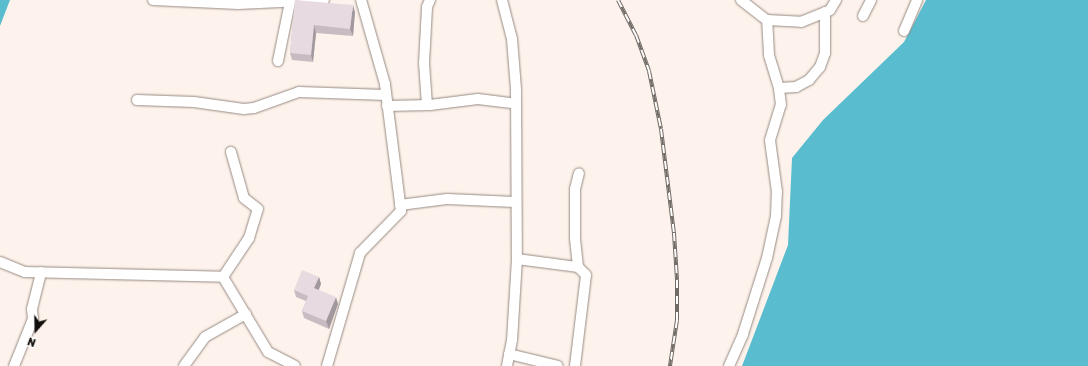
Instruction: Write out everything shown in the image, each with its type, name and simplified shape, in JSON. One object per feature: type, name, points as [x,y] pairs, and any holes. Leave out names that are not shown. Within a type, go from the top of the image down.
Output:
[{"type":"street","points":[[153,0],[238,4],[324,0]]},
{"type":"street","points":[[327,366],[360,252],[401,211],[386,95],[360,0]]},
{"type":"street","points":[[427,105],[424,63],[427,7],[430,0]]},
{"type":"street","points":[[502,0],[512,39],[516,104],[515,202],[517,259],[510,354],[507,366]]},
{"type":"street","points":[[741,0],[767,20],[801,22],[824,12],[834,5],[836,0]]},
{"type":"street","points":[[863,16],[870,0]]},
{"type":"street","points":[[904,31],[917,0]]},
{"type":"street","points":[[278,61],[290,2]]},
{"type":"street","points":[[779,88],[796,87],[809,80],[820,67],[825,53],[824,12]]},
{"type":"street","points":[[729,366],[743,334],[767,258],[773,232],[777,192],[770,140],[781,105],[779,88],[769,55],[767,20]]},
{"type":"street","points":[[137,100],[194,102],[244,109],[254,108],[299,92],[386,95]]},
{"type":"street","points":[[387,106],[427,105],[478,99],[516,104]]},
{"type":"street","points":[[223,277],[249,238],[258,209],[244,198],[231,152]]},
{"type":"street","points":[[578,267],[575,240],[575,189],[579,173]]},
{"type":"street","points":[[400,205],[447,198],[515,202]]},
{"type":"street","points":[[517,259],[578,267],[586,275],[575,366]]},
{"type":"street","points":[[0,262],[25,272],[223,277]]},
{"type":"street","points":[[14,366],[33,319],[32,309],[41,272]]},
{"type":"street","points":[[223,277],[268,352],[295,366]]},
{"type":"street","points":[[184,366],[205,338],[246,314]]},
{"type":"street","points":[[510,354],[558,366]]},
{"type":"water","points":[[0,0],[10,0],[0,26]]},
{"type":"water","points":[[926,0],[1088,0],[1088,366],[742,366],[788,245],[792,158],[823,120],[904,42]]},
{"type":"building","points":[[295,0],[353,5],[350,29],[314,25],[311,55],[290,53]]},
{"type":"building","points":[[302,270],[319,277],[314,288],[336,297],[326,321],[302,311],[308,296],[294,290]]},
{"type":"railway","points":[[618,0],[636,35],[649,71],[661,129],[674,233],[677,280],[677,320],[670,366]]}]
